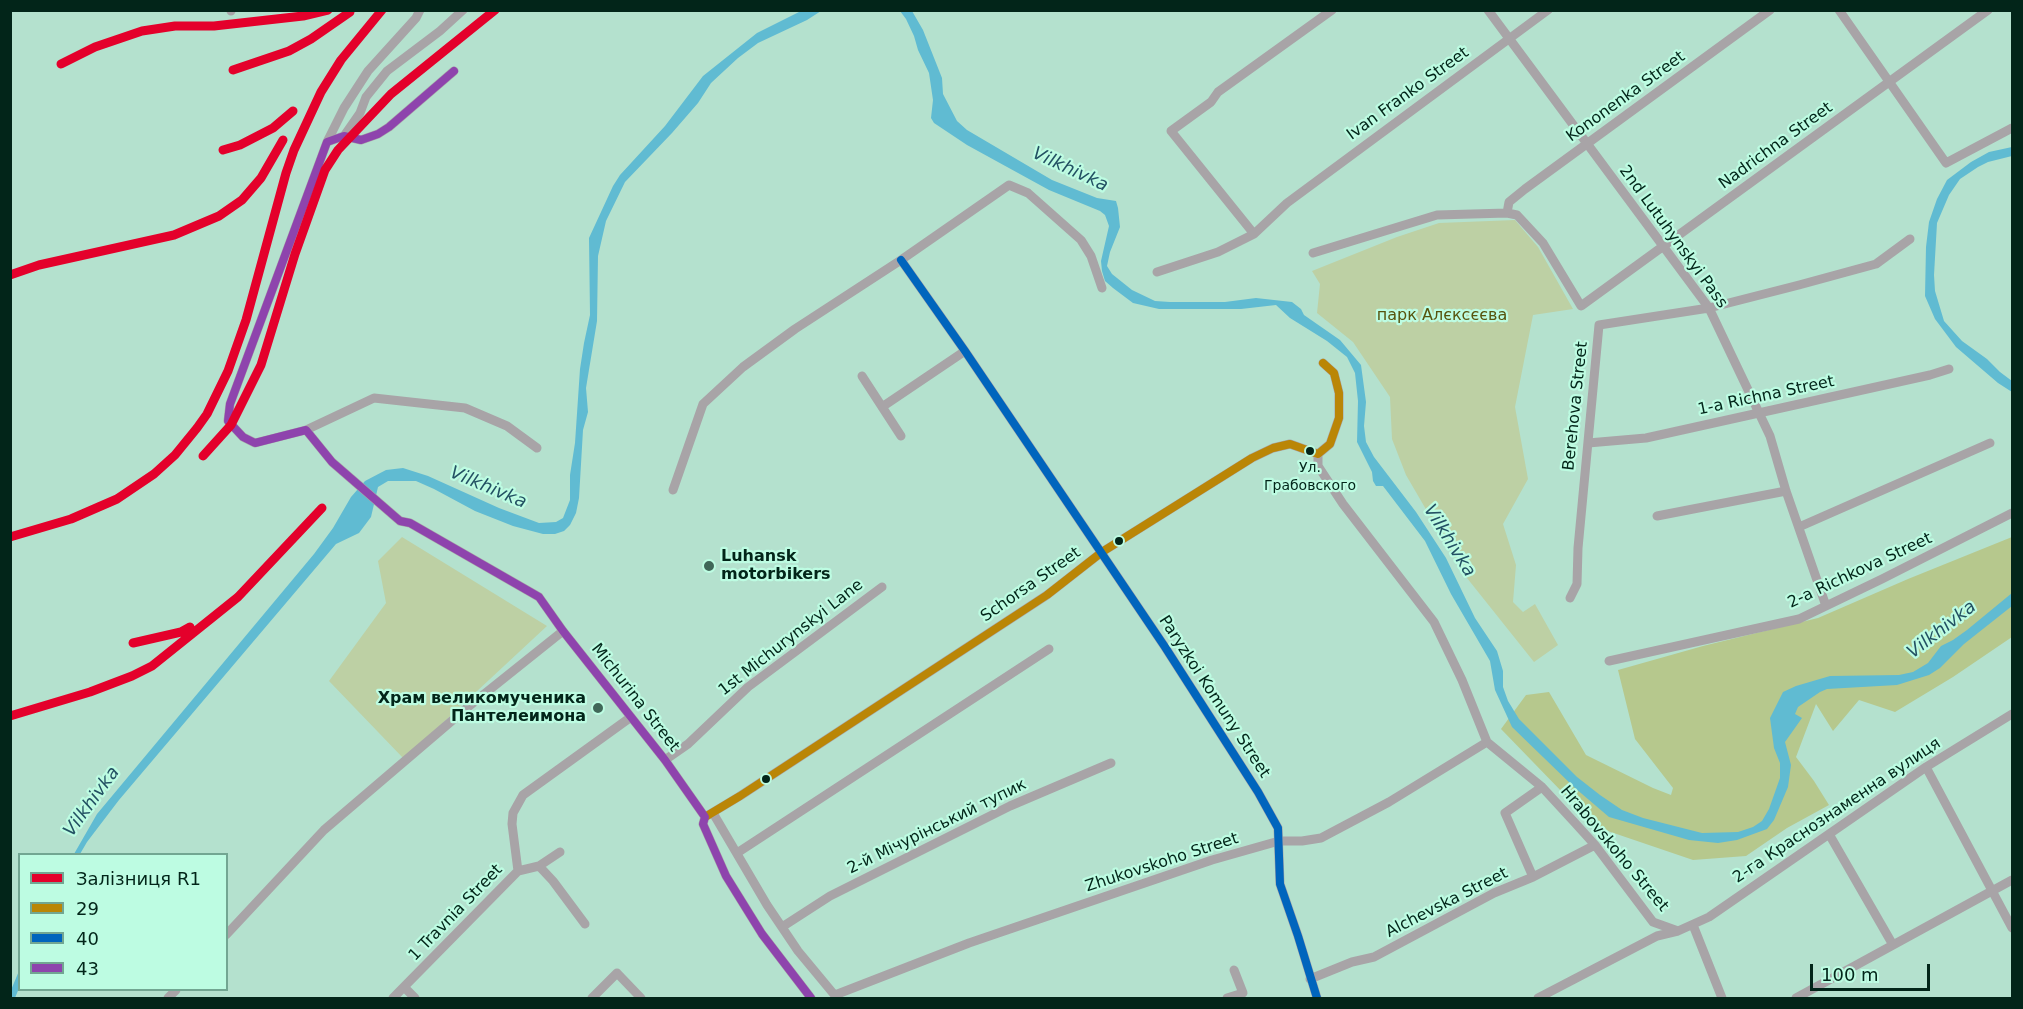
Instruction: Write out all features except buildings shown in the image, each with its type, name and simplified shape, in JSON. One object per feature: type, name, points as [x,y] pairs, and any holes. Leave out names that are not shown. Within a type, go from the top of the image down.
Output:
[{"type":"street","points":[[420,10],[416,18],[368,71],[344,108],[327,142],[230,404],[228,421],[243,437],[255,443],[306,430],[374,398],[465,408],[507,426],[537,448]]},
{"type":"street","points":[[344,136],[360,113],[366,97],[387,70],[440,31],[454,14],[463,10]]},
{"type":"street","points":[[1254,234],[1171,131],[1211,102],[1218,92],[1332,10]]},
{"type":"street","name":"2nd Lutuhynskyi Pass","points":[[1488,10],[1709,308],[1770,436],[1785,491],[1826,606]]},
{"type":"street","name":"Ivan Franko Street","points":[[1157,272],[1218,252],[1254,234],[1287,202],[1548,10]]},
{"type":"street","name":"Kononenka Street","points":[[1507,213],[1509,202],[1770,10]]},
{"type":"street","points":[[1839,10],[1946,163],[2013,128]]},
{"type":"street","name":"Nadrichna Street","points":[[1507,213],[1517,214],[1543,243],[1581,306],[1988,10]]},
{"type":"street","points":[[327,142],[344,136],[361,140],[378,134],[454,71]]},
{"type":"street","points":[[673,490],[703,404],[743,368],[786,336],[1009,185],[1028,193],[1081,240],[1091,256],[1102,288]]},
{"type":"street","points":[[1313,254],[1437,216],[1507,213]]},
{"type":"street","name":"Berehova Street","points":[[1570,598],[1577,584],[1599,326],[1709,308],[1876,264],[1910,239]]},
{"type":"street","name":"Paryzkoi Komuny Street","points":[[901,260],[1102,552],[1258,792],[1278,828],[1280,884],[1317,999]]},
{"type":"street","points":[[882,408],[965,351]]},
{"type":"street","points":[[1318,454],[1330,444],[1339,418],[1339,393],[1334,373],[1323,363]]},
{"type":"street","name":"1-a Richna Street","points":[[1588,443],[1646,438],[1949,369]]},
{"type":"street","points":[[862,376],[901,436]]},
{"type":"street","name":"Michurina Street","points":[[306,430],[332,462],[400,521],[410,523],[539,597],[563,631],[709,815],[737,853],[766,905],[798,951],[836,997]]},
{"type":"street","points":[[1799,527],[1990,443]]},
{"type":"street","name":"Schorsa Street","points":[[709,815],[1047,595],[1102,552],[1252,458],[1273,448],[1290,444],[1318,454]]},
{"type":"street","name":"Hrabovskoho Street","points":[[1318,454],[1318,466],[1343,504],[1434,622],[1462,680],[1487,742],[1542,787],[1595,845],[1653,922],[1678,931]]},
{"type":"street","points":[[1658,516],[1785,491]]},
{"type":"street","name":"2-a Richkova Street","points":[[1608,661],[1799,619],[2013,513]]},
{"type":"street","name":"1st Michurynskyi Lane","points":[[665,760],[688,744],[748,687],[882,587]]},
{"type":"street","points":[[228,933],[324,830],[468,707],[563,631]]},
{"type":"street","points":[[737,853],[1049,649]]},
{"type":"street","name":"1 Travnia Street","points":[[393,999],[518,871],[512,824],[513,813],[523,795],[632,717]]},
{"type":"street","name":"2-га Краснознаменна вулиця","points":[[1538,999],[1657,936],[1678,931],[1709,917],[1926,767],[2011,719]]},
{"type":"street","name":"Zhukovskoho Street","points":[[836,997],[969,942],[1212,860],[1279,841],[1322,838],[1389,802],[1487,742]]},
{"type":"street","name":"2-й Мічурінський тупик","points":[[782,927],[830,896],[1010,806],[1111,762]]},
{"type":"street","points":[[1926,767],[2013,928]]},
{"type":"street","points":[[1533,877],[1505,813],[1542,787]]},
{"type":"street","name":"Michurina Street","points":[[709,815],[704,824],[726,876],[762,934],[811,999]]},
{"type":"street","points":[[1829,834],[1893,945]]},
{"type":"street","name":"Alchevska Street","points":[[1310,979],[1352,962],[1374,957],[1494,893],[1533,877],[1595,845]]},
{"type":"street","points":[[518,871],[538,866],[560,852]]},
{"type":"street","points":[[538,866],[585,924]]},
{"type":"street","points":[[1796,999],[2013,880]]},
{"type":"street","points":[[1693,925],[1722,999]]},
{"type":"street","points":[[1227,999],[1243,993],[1234,970]]},
{"type":"street","points":[[592,999],[617,973],[641,999]]},
{"type":"street","points":[[404,987],[415,999]]},
{"type":"green space","name":"парк Алєксєєва","points":[[1515,220],[1538,247],[1573,309],[1533,315],[1515,407],[1528,479],[1503,524],[1516,565],[1513,602],[1523,612],[1535,604],[1558,645],[1534,662],[1463,573],[1406,475],[1392,439],[1390,397],[1353,342],[1317,313],[1320,284],[1312,271],[1439,223]]},
{"type":"green space","points":[[402,537],[547,626],[404,759],[329,681],[386,603],[378,561]]},
{"type":"green space","points":[[2012,537],[2012,637],[1953,677],[1895,712],[1859,700],[1833,731],[1816,704],[1796,757],[1829,805],[1787,828],[1746,856],[1693,860],[1596,827],[1501,729],[1526,695],[1549,692],[1586,755],[1671,795],[1673,788],[1635,739],[1618,670],[1703,646],[1818,618]]},
{"type":"water","points":[[801,11],[821,11],[758,43],[711,83],[698,103],[672,133],[625,182],[606,221],[598,256],[597,321],[586,388],[588,412],[583,430],[579,498],[576,513],[570,525],[564,531],[555,534],[543,534],[513,526],[475,511],[416,481],[388,481],[378,487],[371,517],[359,533],[336,544],[119,800],[81,853],[75,853],[97,814],[314,554],[351,497],[365,481],[386,470],[403,468],[428,476],[539,523],[556,522],[563,518],[570,500],[570,475],[575,443],[580,369],[590,315],[589,238],[620,175],[665,126],[703,76],[757,33]]},
{"type":"water","points":[[900,11],[912,11],[923,30],[942,78],[943,94],[957,121],[967,130],[1052,180],[1097,198],[1116,201],[1120,227],[1107,266],[1112,274],[1132,290],[1155,301],[1225,302],[1256,298],[1292,302],[1301,309],[1304,315],[1340,340],[1361,365],[1366,402],[1364,426],[1366,442],[1374,457],[1416,512],[1446,558],[1475,618],[1497,651],[1503,671],[1503,687],[1508,701],[1519,719],[1577,777],[1622,810],[1643,818],[1702,833],[1738,832],[1753,827],[1762,821],[1769,809],[1780,778],[1780,763],[1774,748],[1770,718],[1783,692],[1830,676],[1899,675],[1913,672],[1928,663],[1941,646],[1967,630],[2012,593],[2012,606],[1929,675],[1897,685],[1827,689],[1798,707],[1795,714],[1802,718],[1785,742],[1791,765],[1788,787],[1774,820],[1767,829],[1737,840],[1718,843],[1689,840],[1609,817],[1575,788],[1512,727],[1495,690],[1490,661],[1451,594],[1425,541],[1383,486],[1376,486],[1373,481],[1372,472],[1357,442],[1358,401],[1355,373],[1347,357],[1327,341],[1290,318],[1276,305],[1241,309],[1159,309],[1133,303],[1113,288],[1105,281],[1102,271],[1101,261],[1109,226],[1105,215],[1049,190],[967,145],[934,123],[931,118],[933,100],[929,73],[914,36]]},
{"type":"water","points":[[2012,147],[2012,156],[1978,167],[1960,179],[1949,195],[1937,223],[1934,275],[1935,291],[1944,321],[1962,341],[2012,381],[2012,392],[1956,347],[1935,319],[1925,296],[1929,222],[1947,180],[1989,152]]},
{"type":"water","points":[[18,973],[18,990],[15,998],[11,998],[11,990]]},
{"type":"rail line","name":"R1","points":[[61,64],[95,47],[142,31],[175,26],[214,26],[303,16],[328,10]]},
{"type":"rail line","name":"R1","points":[[10,537],[71,519],[117,499],[154,474],[175,455],[207,414],[228,371],[246,320],[294,150],[321,92],[341,60],[382,10]]},
{"type":"rail line","name":"R1","points":[[203,456],[231,425],[261,365],[295,254],[325,170],[338,150],[391,94],[495,10]]},
{"type":"rail line","name":"R1","points":[[233,70],[289,51],[350,12]]},
{"type":"rail line","name":"R1","points":[[223,150],[240,145],[273,128],[293,111]]},
{"type":"rail line","name":"R1","points":[[10,275],[39,265],[174,235],[219,216],[242,200],[261,178],[283,140]]},
{"type":"rail line","name":"R1","points":[[10,716],[90,692],[152,666],[238,597],[322,508]]},
{"type":"rail line","name":"R1","points":[[133,643],[181,632],[190,627]]},
{"type":"transit line","name":"43","points":[[454,71],[378,134],[361,140],[344,136],[327,142],[230,404],[228,421],[243,437],[255,443],[306,430],[332,462],[400,521],[410,523],[539,597],[563,631],[665,760],[705,817],[703,824],[726,876],[762,934],[811,998]]},
{"type":"transit line","name":"40","points":[[901,260],[1165,647],[1258,792],[1278,828],[1280,884],[1317,998]]},
{"type":"transit line","name":"29","points":[[705,817],[1047,595],[1102,552],[1252,458],[1273,448],[1290,444],[1318,454],[1330,444],[1339,418],[1339,393],[1334,373],[1323,363]]},
{"type":"place","name":"Ул. Грабовского","points":[[1310,451]]},
{"type":"place","name":"Luhansk motorbikers","points":[[709,566]]},
{"type":"place","name":"Храм великомученика Пантелеимона","points":[[598,708]]},
{"type":"water label","name":"Vilkhivka","points":[[1070,170]]},
{"type":"water label","name":"Vilkhivka","points":[[488,488]]},
{"type":"water label","name":"Vilkhivka","points":[[1449,541]]},
{"type":"water label","name":"Vilkhivka","points":[[1942,630]]},
{"type":"water label","name":"Vilkhivka","points":[[92,802]]}]
